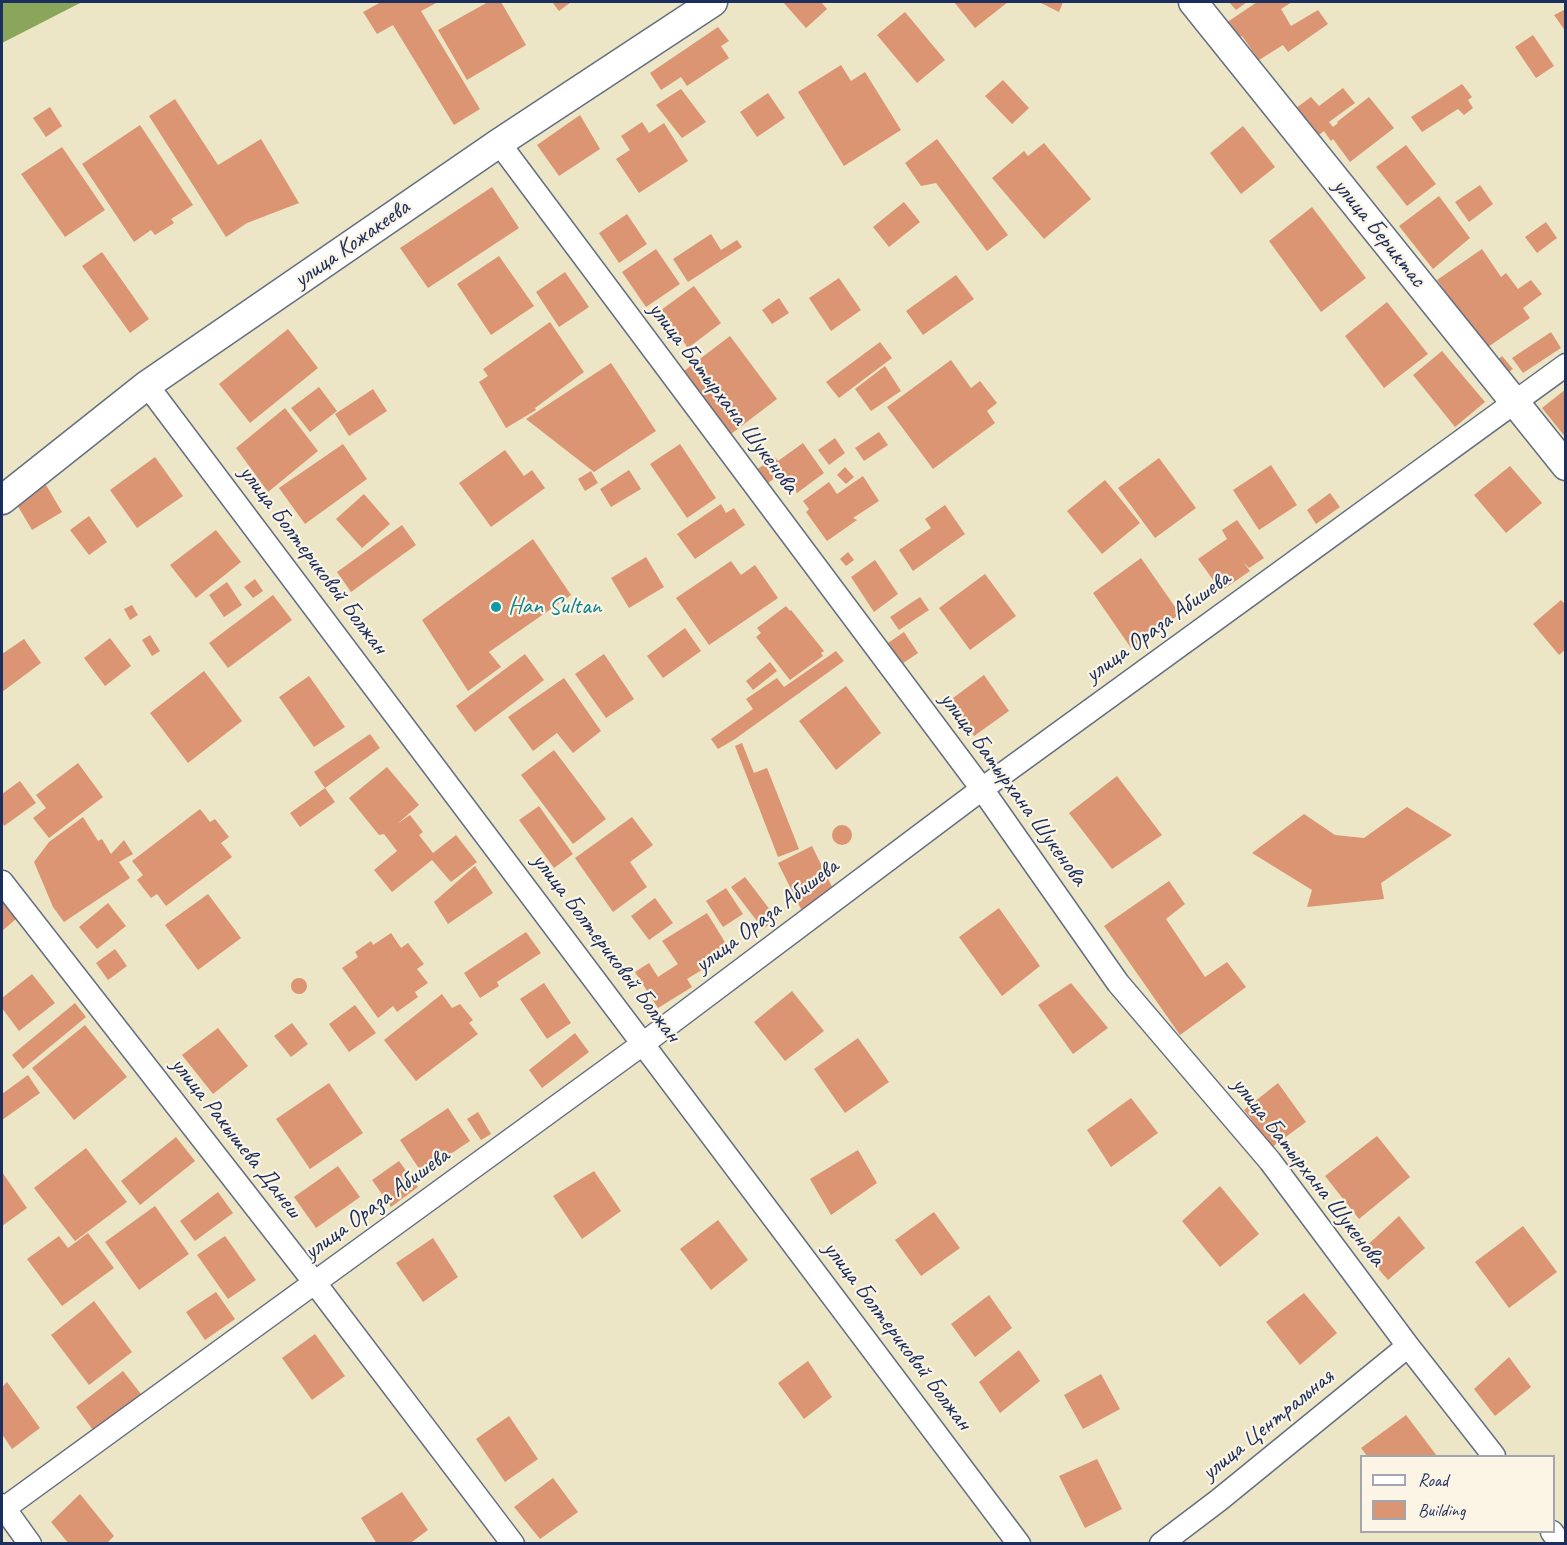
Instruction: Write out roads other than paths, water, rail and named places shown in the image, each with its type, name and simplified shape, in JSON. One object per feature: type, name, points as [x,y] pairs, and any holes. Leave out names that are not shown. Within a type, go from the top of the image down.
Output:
[{"type":"street","name":"улица Кожакеева","points":[[2,500],[147,386],[499,144],[713,2]]},
{"type":"street","name":"улица Бериктас","points":[[1192,2],[1566,466]]},
{"type":"street","name":"улица Батырхана Шукенова","points":[[499,144],[982,789],[1118,983],[1270,1161],[1408,1346],[1493,1455]]},
{"type":"street","name":"улица Ораза Абишева","points":[[2,1507],[644,1043],[982,789],[1566,365]]},
{"type":"street","name":"улица Болтериковой Болжан","points":[[147,386],[644,1043],[1019,1544]]},
{"type":"street","name":"улица Ракышева Данеш","points":[[2,882],[315,1283],[513,1544]]},
{"type":"street","name":"улица Центральная","points":[[1161,1544],[1408,1346]]},
{"type":"street","points":[[2,1507],[30,1544]]},
{"type":"place","name":"Han Sultan","points":[[496,607]]}]
